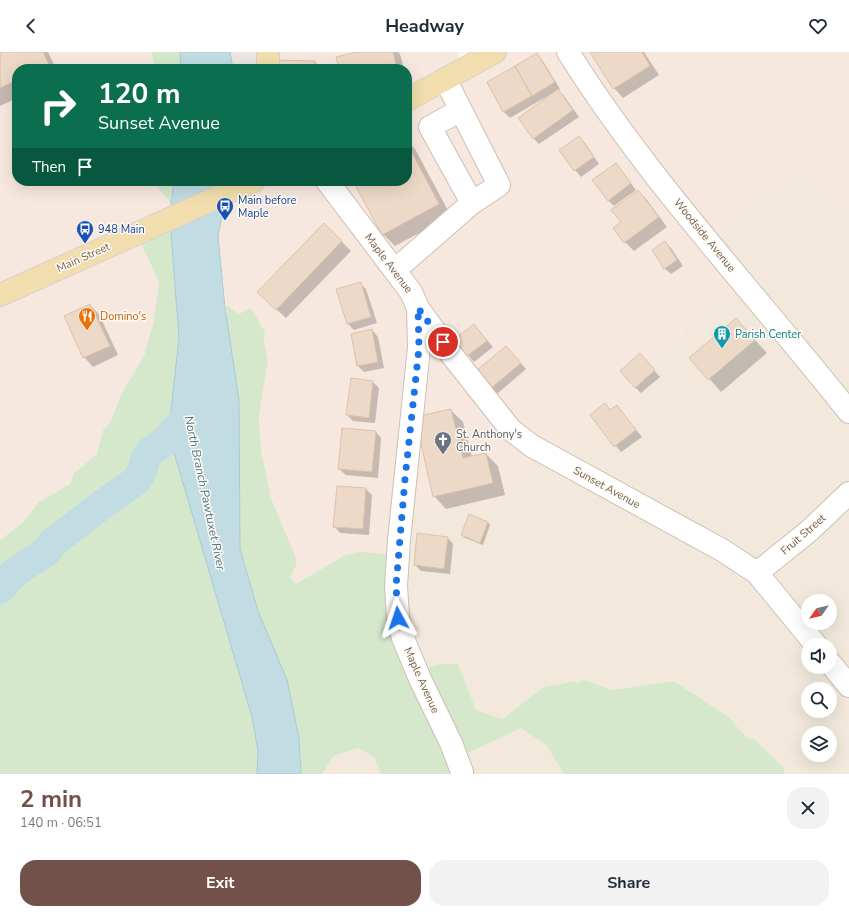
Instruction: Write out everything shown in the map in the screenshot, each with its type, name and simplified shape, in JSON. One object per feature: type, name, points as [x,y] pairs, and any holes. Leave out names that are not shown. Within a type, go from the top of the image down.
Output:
[{"type":"main road","points":[[268,52],[268,64]]},
{"type":"main road","points":[[412,97],[445,79],[461,60],[495,52]]},
{"type":"main road","name":"Main Street","points":[[0,295],[244,186]]},
{"type":"street","name":"Woodside Avenue","points":[[568,52],[647,165],[816,369],[849,412]]},
{"type":"street","points":[[395,270],[472,203],[499,185],[445,79]]},
{"type":"street","points":[[461,110],[430,127],[472,203]]},
{"type":"street","name":"Maple Avenue","points":[[331,186],[411,292],[418,308],[419,348],[396,586],[398,615],[403,638],[420,679],[451,743],[463,773]]},
{"type":"street","name":"Sunset Avenue","points":[[418,308],[451,354],[511,430],[532,446],[722,550],[757,573],[810,638]]},
{"type":"street","name":"Fruit Street","points":[[757,573],[809,531],[849,493]]},
{"type":"street","points":[[837,671],[849,686]]},
{"type":"shaded area","points":[[0,52],[151,52],[154,64],[12,64],[12,186],[157,186],[171,204],[173,215],[137,234],[159,283],[153,324],[144,356],[121,394],[111,421],[103,430],[97,454],[74,473],[70,484],[39,502],[21,524],[0,540]]},
{"type":"shaded area","points":[[230,52],[266,52],[266,64],[232,64]]},
{"type":"shaded area","points":[[266,52],[457,52],[462,66],[495,52],[849,52],[849,209],[837,193],[831,195],[822,193],[803,168],[803,161],[712,234],[741,287],[681,331],[679,339],[656,356],[656,382],[636,400],[638,414],[610,437],[596,423],[588,422],[567,462],[538,453],[516,484],[487,505],[463,507],[455,502],[448,506],[406,498],[395,555],[345,555],[296,584],[290,577],[296,566],[296,558],[271,498],[261,449],[259,416],[268,360],[264,342],[265,332],[226,305],[218,236],[227,193],[242,186],[412,186],[412,64],[266,64]]},
{"type":"shaded area","points":[[804,160],[831,195],[837,193],[849,209],[849,774],[784,774],[784,768],[755,741],[747,738],[729,717],[674,681],[612,690],[582,679],[577,684],[576,681],[544,687],[502,719],[476,710],[457,664],[417,672],[397,553],[406,498],[448,506],[538,453],[567,462],[588,422],[596,423],[636,400],[656,382],[655,356],[679,339],[712,234]]},
{"type":"shaded area","points":[[521,728],[546,745],[564,774],[461,774],[462,756]]},
{"type":"shaded area","points":[[358,748],[374,757],[381,774],[322,774],[334,756]]},
{"type":"green space","points":[[151,52],[180,52],[181,64],[154,64]]},
{"type":"green space","points":[[157,186],[173,186],[171,204]]},
{"type":"green space","points":[[170,220],[179,338],[171,409],[252,717],[258,751],[257,774],[0,774],[0,540],[21,524],[39,502],[70,484],[74,473],[97,454],[103,430],[111,421],[121,394],[144,356],[153,324],[159,283],[137,234]]},
{"type":"green space","points":[[226,305],[239,314],[251,308],[265,332],[264,342],[268,360],[259,416],[261,449],[271,498],[296,558],[296,566],[290,577],[296,584],[345,555],[361,552],[395,555],[417,672],[440,664],[458,664],[476,710],[502,719],[544,687],[576,681],[577,684],[582,679],[612,690],[674,681],[729,717],[747,738],[755,740],[784,768],[784,774],[564,774],[546,745],[521,728],[462,756],[461,774],[381,774],[374,757],[358,748],[334,756],[322,774],[301,774],[299,738],[258,611],[240,549],[239,504]]},
{"type":"water","points":[[180,52],[230,52],[232,64],[181,64]]},
{"type":"water","name":"North Branch Pawtuxet River","points":[[173,186],[227,186],[227,193],[218,236],[225,307],[239,400],[240,549],[258,611],[287,680],[299,738],[301,774],[257,774],[258,751],[252,717],[173,449],[171,409],[179,338],[170,220],[173,215],[171,204]]},
{"type":"building","points":[[0,52],[43,52],[49,64],[12,64],[12,82],[0,88]]},
{"type":"building","points":[[357,52],[393,52],[396,64],[338,64],[336,57]]},
{"type":"building","points":[[590,52],[642,52],[650,66],[613,89]]},
{"type":"building","points":[[537,53],[555,82],[532,96],[515,66]]},
{"type":"building","points":[[276,60],[315,61],[315,64],[276,64]]},
{"type":"building","points":[[515,66],[532,96],[503,112],[487,82]]},
{"type":"building","points":[[558,89],[573,110],[533,139],[518,118]]},
{"type":"building","points":[[579,136],[594,157],[574,171],[559,150]]},
{"type":"building","points":[[412,153],[439,204],[382,235],[356,186],[412,186]]},
{"type":"building","points":[[616,163],[631,183],[608,201],[592,180]]},
{"type":"building","points":[[638,190],[659,217],[624,243],[613,228],[621,222],[611,210]]},
{"type":"building","points":[[324,223],[342,241],[276,310],[257,292]]},
{"type":"building","points":[[665,241],[677,260],[664,269],[652,250]]},
{"type":"building","points":[[361,282],[371,317],[347,324],[336,289]]},
{"type":"building","name":"Domino's","points":[[90,304],[110,346],[83,358],[64,316]]},
{"type":"building","name":"Parish Center","points":[[736,318],[755,340],[708,380],[689,358]]},
{"type":"building","points":[[474,324],[487,341],[467,356],[454,339]]},
{"type":"building","points":[[372,329],[378,362],[357,366],[351,334]]},
{"type":"building","points":[[506,346],[521,363],[490,389],[476,371]]},
{"type":"building","points":[[640,353],[655,370],[635,388],[620,371]]},
{"type":"building","points":[[351,378],[373,381],[369,418],[346,415]]},
{"type":"building","points":[[605,403],[610,410],[617,405],[636,430],[614,447],[590,415]]},
{"type":"building","name":"St. Anthony's Church","points":[[451,409],[463,458],[486,453],[493,483],[433,497],[415,417]]},
{"type":"building","points":[[342,428],[376,431],[372,472],[338,469]]},
{"type":"building","points":[[337,486],[366,488],[363,529],[333,527]]},
{"type":"building","points":[[469,514],[488,522],[480,543],[461,535]]},
{"type":"building","points":[[417,533],[448,537],[444,569],[414,565]]},
{"type":"waterway","name":"North Branch Pawtuxet River","points":[[0,589],[14,573],[47,551],[51,544],[136,481],[150,452],[164,442],[187,417]]},
{"type":"place","name":"Main before Maple","points":[[225,221]]},
{"type":"place","name":"948 Main","points":[[85,244]]},
{"type":"place","name":"Domino's","points":[[87,331]]},
{"type":"place","name":"Parish Center","points":[[722,349]]},
{"type":"place","name":"St. Anthony's Church","points":[[443,455]]},
{"type":"route","points":[[398,618],[396,586],[405,479],[419,348],[418,308],[443,342]]}]
